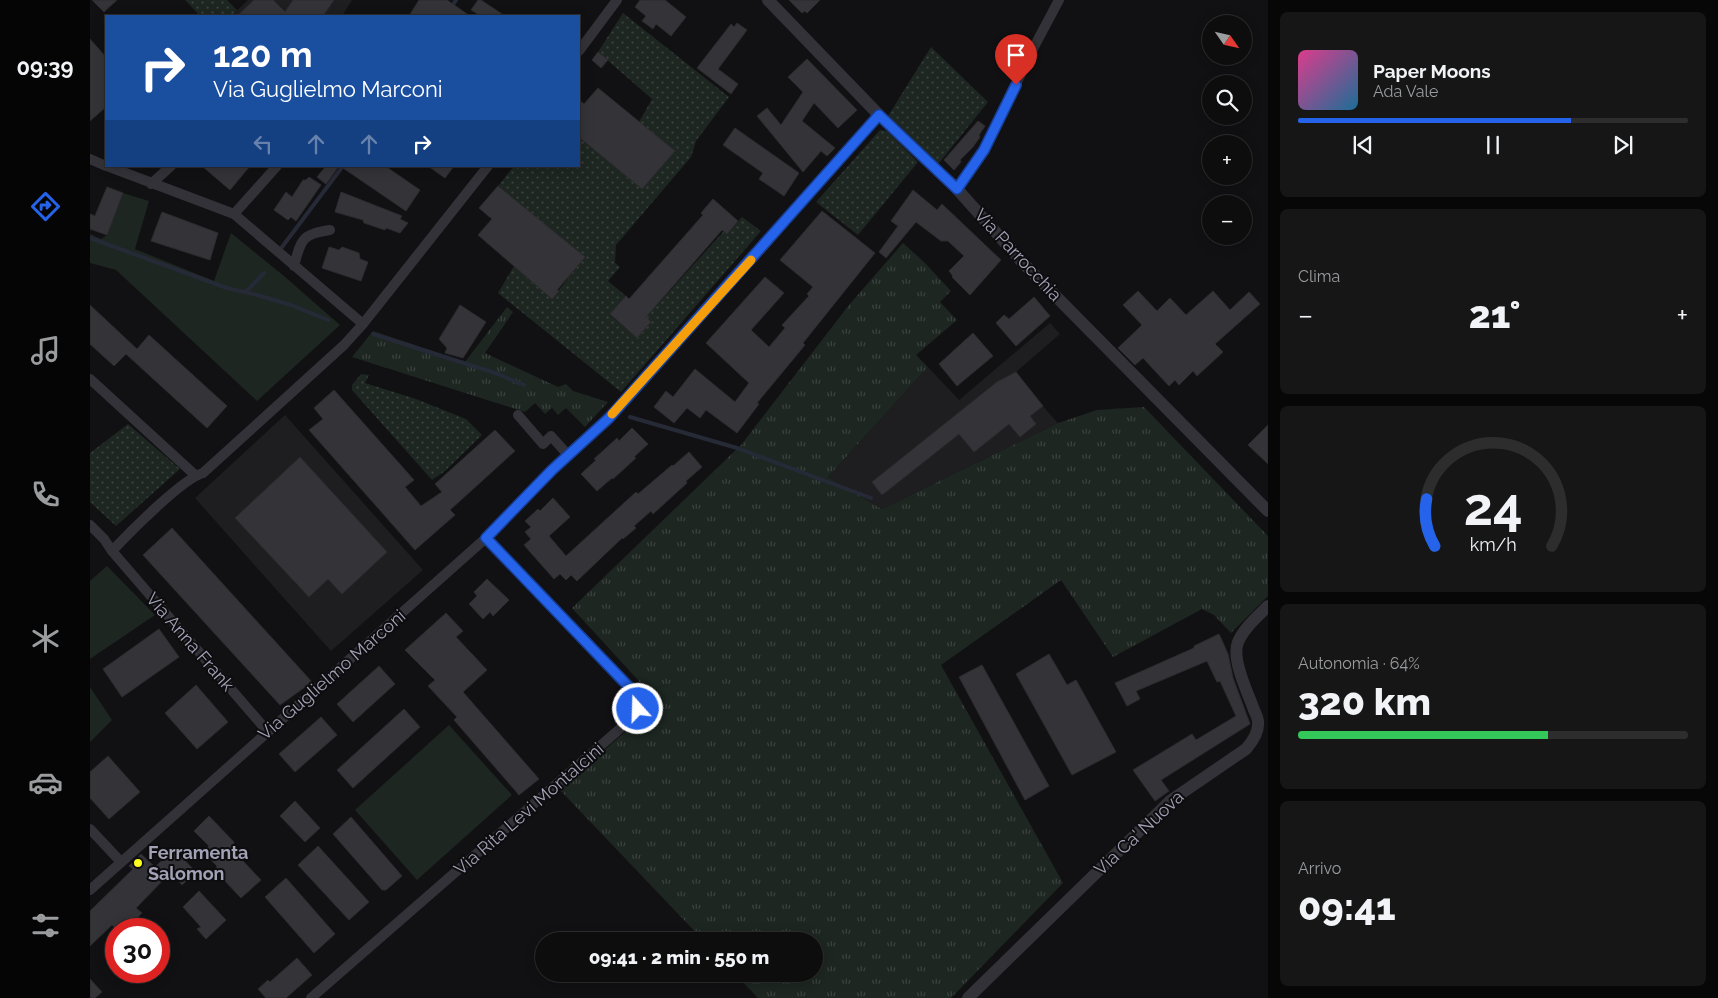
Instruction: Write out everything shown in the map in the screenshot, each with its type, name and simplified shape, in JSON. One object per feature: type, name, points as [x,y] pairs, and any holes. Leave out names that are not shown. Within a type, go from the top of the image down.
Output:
[{"type":"street","points":[[580,49],[618,0]]},
{"type":"street","name":"Via Parrocchia","points":[[768,0],[879,115],[957,189],[1024,264],[1268,511]]},
{"type":"street","points":[[957,189],[984,150],[1059,0]]},
{"type":"street","name":"Via Guglielmo Marconi","points":[[90,890],[486,538],[568,455],[614,412],[879,115]]},
{"type":"street","points":[[90,159],[105,165]]},
{"type":"street","points":[[109,167],[234,214],[363,324]]},
{"type":"street","points":[[151,184],[170,167]]},
{"type":"street","points":[[234,214],[276,167]]},
{"type":"street","points":[[112,551],[170,496],[195,475],[204,473],[344,345],[363,324],[487,167]]},
{"type":"street","points":[[294,266],[300,245],[305,237],[316,232],[330,230]]},
{"type":"street","points":[[90,380],[195,475]]},
{"type":"street","points":[[518,416],[543,444],[551,436],[568,455]]},
{"type":"street","name":"Via Anna Frank","points":[[90,525],[104,538],[112,551],[268,732]]},
{"type":"street","name":"Via Rita Levi Montalcini","points":[[311,998],[623,727],[638,709],[636,695],[630,688],[486,538]]},
{"type":"street","name":"Via Ca' Nuova","points":[[968,998],[1170,800],[1235,757],[1253,741],[1259,723],[1240,671],[1237,659],[1237,644],[1249,625],[1268,606]]},
{"type":"street","points":[[90,829],[121,862]]},
{"type":"shaded area","points":[[248,0],[352,0],[343,15],[232,15]]},
{"type":"shaded area","points":[[1050,323],[1060,334],[1016,372],[1058,423],[882,509],[828,477],[928,367],[959,400]]},
{"type":"shaded area","points":[[285,415],[423,570],[331,651],[195,498]]},
{"type":"green space","points":[[185,0],[227,0],[237,10],[232,15],[199,15]]},
{"type":"green space","points":[[623,13],[729,97],[696,141],[691,157],[616,245],[615,263],[620,267],[608,281],[626,296],[610,315],[637,338],[646,317],[724,231],[727,234],[742,217],[761,231],[621,392],[498,293],[514,266],[552,299],[584,257],[498,186],[513,167],[580,167],[580,138],[642,189],[674,151],[639,122],[652,99],[598,52]]},
{"type":"green space","points":[[931,47],[988,102],[935,168],[885,121]]},
{"type":"green space","points":[[880,130],[887,131],[918,162],[858,235],[816,202]]},
{"type":"green space","points":[[123,193],[149,201],[135,249],[214,281],[231,233],[340,325],[257,401],[116,270],[90,263],[90,234],[101,239],[107,235]]},
{"type":"green space","points":[[903,243],[951,291],[940,302],[957,320],[916,355],[928,367],[828,477],[882,509],[1058,423],[1097,410],[1144,407],[1268,536],[1268,596],[1231,633],[1214,615],[1202,609],[1113,657],[1061,580],[941,665],[1063,883],[951,998],[758,998],[743,982],[823,982],[823,932],[695,932],[559,789],[659,703],[572,608],[741,445],[849,305]]},
{"type":"green space","points":[[507,307],[513,312],[485,353],[558,387],[566,384],[573,391],[608,402],[585,427],[566,408],[558,415],[552,408],[545,414],[535,403],[525,412],[352,357],[373,331],[465,362]]},
{"type":"green space","points":[[361,374],[369,375],[365,383],[416,399],[466,419],[482,435],[445,471],[432,480],[352,390],[352,385]]},
{"type":"green space","points":[[128,424],[180,469],[116,526],[90,502],[90,453]]},
{"type":"green space","points":[[107,566],[155,615],[90,659],[90,581]]},
{"type":"green space","points":[[90,687],[112,720],[90,742]]},
{"type":"green space","points":[[449,725],[512,795],[417,880],[355,810]]},
{"type":"building","points":[[92,0],[117,0],[104,12]]},
{"type":"building","points":[[254,0],[273,0],[285,12],[293,0],[334,0],[324,15],[238,15]]},
{"type":"building","points":[[419,0],[447,0],[469,15],[410,15]]},
{"type":"building","points":[[478,0],[481,0],[504,15],[479,15],[471,10]]},
{"type":"building","points":[[640,0],[665,0],[686,17],[671,36],[656,24],[653,29],[642,21],[646,16],[635,7]]},
{"type":"building","points":[[789,0],[820,0],[807,13],[805,11],[802,13]]},
{"type":"building","points":[[737,23],[747,30],[718,69],[738,84],[731,94],[697,68],[731,24],[734,27]]},
{"type":"building","points":[[90,39],[105,56],[105,108],[90,121]]},
{"type":"building","points":[[598,52],[608,60],[601,68],[592,60]]},
{"type":"building","points":[[807,59],[857,110],[838,128],[814,103],[802,121],[835,148],[827,156],[821,151],[803,172],[757,116],[767,108],[781,125],[803,92],[788,77]]},
{"type":"building","points":[[598,88],[675,151],[642,189],[580,138],[580,101],[584,104]]},
{"type":"building","points":[[978,121],[985,126],[979,135],[980,137],[954,170],[944,160]]},
{"type":"building","points":[[735,128],[799,173],[784,196],[759,179],[763,173],[723,145]]},
{"type":"building","points":[[203,167],[249,167],[230,190]]},
{"type":"building","points":[[325,167],[338,167],[326,184],[317,177]]},
{"type":"building","points":[[341,167],[386,167],[420,190],[406,211]]},
{"type":"building","points":[[429,167],[453,167],[445,178]]},
{"type":"building","points":[[309,177],[321,185],[296,221],[291,217],[288,220],[274,210],[286,192],[292,197],[303,180]]},
{"type":"building","points":[[498,186],[585,257],[557,290],[559,291],[552,299],[478,235],[492,219],[479,208]]},
{"type":"building","points":[[107,187],[123,193],[107,235],[90,229],[90,214],[95,216]]},
{"type":"building","points":[[913,190],[937,210],[942,204],[1001,260],[970,295],[952,277],[949,271],[964,256],[948,241],[941,241],[916,222],[886,258],[879,252],[898,226],[891,221]]},
{"type":"building","points":[[341,192],[402,216],[400,219],[408,223],[400,233],[386,228],[385,230],[364,223],[363,220],[335,212]]},
{"type":"building","points":[[713,199],[738,221],[727,234],[722,230],[646,317],[651,322],[637,338],[610,314],[626,296],[629,299],[703,215],[701,213]]},
{"type":"building","points":[[822,211],[875,253],[803,343],[805,345],[757,403],[759,404],[737,433],[706,410],[700,418],[687,408],[674,423],[654,407],[666,391],[673,397],[695,369],[735,402],[749,383],[706,343],[765,277],[784,293],[751,330],[769,347],[785,328],[782,325],[809,296],[807,294],[813,287],[780,260]]},
{"type":"building","points":[[162,212],[218,233],[210,260],[151,241]]},
{"type":"building","points":[[329,247],[339,250],[342,247],[359,253],[360,259],[368,262],[361,281],[322,268]]},
{"type":"building","points":[[1138,291],[1157,311],[1170,298],[1186,315],[1213,291],[1230,310],[1249,292],[1260,304],[1215,344],[1223,352],[1197,376],[1193,371],[1179,385],[1175,380],[1169,386],[1143,358],[1135,365],[1118,348],[1142,325],[1123,305]]},
{"type":"building","points":[[1034,297],[1050,316],[1016,346],[996,323],[1004,315],[1009,319]]},
{"type":"building","points":[[90,305],[137,349],[149,335],[227,406],[207,428],[126,354],[114,366],[90,344]]},
{"type":"building","points":[[460,305],[486,322],[463,358],[445,353],[447,348],[439,339]]},
{"type":"building","points":[[973,333],[993,356],[957,386],[939,364]]},
{"type":"building","points":[[1016,372],[1043,406],[1030,416],[1036,424],[1020,437],[1009,424],[974,452],[959,434],[882,495],[872,482],[997,382]]},
{"type":"building","points":[[334,390],[414,480],[405,487],[421,506],[442,492],[435,484],[495,430],[515,451],[450,510],[455,515],[415,550],[309,430],[323,419],[314,408]]},
{"type":"building","points":[[1268,425],[1268,464],[1248,445]]},
{"type":"building","points":[[632,428],[648,444],[634,457],[636,458],[597,491],[581,474],[617,438],[619,441]]},
{"type":"building","points":[[689,452],[702,467],[653,514],[651,511],[634,526],[636,528],[622,538],[577,581],[571,575],[566,580],[560,574],[554,579],[524,545],[531,539],[525,532],[531,527],[525,521],[538,509],[540,511],[553,498],[570,517],[549,536],[566,556],[636,492],[638,494]]},
{"type":"building","points":[[300,457],[387,552],[342,594],[328,579],[309,597],[235,518]]},
{"type":"building","points":[[172,528],[312,682],[280,705],[143,555]]},
{"type":"building","points":[[487,579],[509,600],[493,616],[490,612],[483,619],[469,604],[477,596],[474,592]]},
{"type":"building","points":[[446,613],[463,631],[456,637],[487,670],[463,692],[539,779],[519,795],[454,720],[457,717],[428,686],[435,680],[405,650]]},
{"type":"building","points":[[159,629],[179,657],[122,697],[103,669]]},
{"type":"building","points":[[1219,634],[1228,654],[1233,678],[1250,724],[1161,780],[1169,791],[1155,801],[1133,770],[1192,734],[1196,740],[1236,716],[1220,681],[1217,682],[1207,661],[1136,691],[1140,699],[1127,706],[1115,683],[1194,648],[1194,646]]},
{"type":"building","points":[[1049,654],[1067,685],[1076,680],[1116,752],[1072,775],[1016,674]]},
{"type":"building","points":[[982,665],[1049,786],[1025,800],[959,677]]},
{"type":"building","points":[[379,666],[395,684],[353,722],[337,704]]},
{"type":"building","points":[[196,685],[228,722],[197,749],[165,713]]},
{"type":"building","points":[[404,709],[420,727],[353,788],[337,770]]},
{"type":"building","points":[[321,717],[337,735],[295,772],[279,754]]},
{"type":"building","points":[[108,756],[140,792],[109,819],[90,798],[90,772]]},
{"type":"building","points":[[295,801],[320,828],[305,842],[280,816]]},
{"type":"building","points":[[209,816],[234,842],[233,844],[245,857],[242,860],[261,880],[241,898],[223,879],[224,877],[216,868],[217,866],[203,852],[209,846],[194,831]]},
{"type":"building","points":[[351,817],[402,876],[386,890],[382,890],[333,834]]},
{"type":"building","points":[[318,846],[369,902],[349,920],[298,865]]},
{"type":"building","points":[[174,849],[196,872],[182,885],[171,872],[136,908],[142,913],[137,918],[105,918],[105,932],[90,946],[90,911],[133,869],[129,866],[141,854],[155,867]]},
{"type":"building","points":[[286,878],[335,934],[314,953],[265,897]]},
{"type":"building","points":[[199,891],[226,920],[206,939],[197,929],[201,927],[183,907]]},
{"type":"building","points":[[297,958],[312,975],[286,998],[266,998],[258,989],[268,980],[270,982]]},
{"type":"building","points":[[90,979],[102,992],[95,998],[90,998]]},
{"type":"waterway","points":[[447,15],[456,0]]},
{"type":"waterway","points":[[282,247],[342,167]]},
{"type":"waterway","points":[[90,238],[227,288],[291,305],[328,320]]},
{"type":"waterway","points":[[246,292],[264,273]]},
{"type":"waterway","points":[[373,334],[498,374],[524,385]]},
{"type":"waterway","points":[[630,417],[737,448],[871,498]]},
{"type":"slow traffic","points":[[612,414],[751,260]]},
{"type":"place","name":"Ferramenta Salomon","points":[[138,863]]},
{"type":"route","points":[[638,709],[636,695],[630,688],[486,538],[552,470],[609,418],[879,115],[957,189],[984,150],[1016,85]]}]
